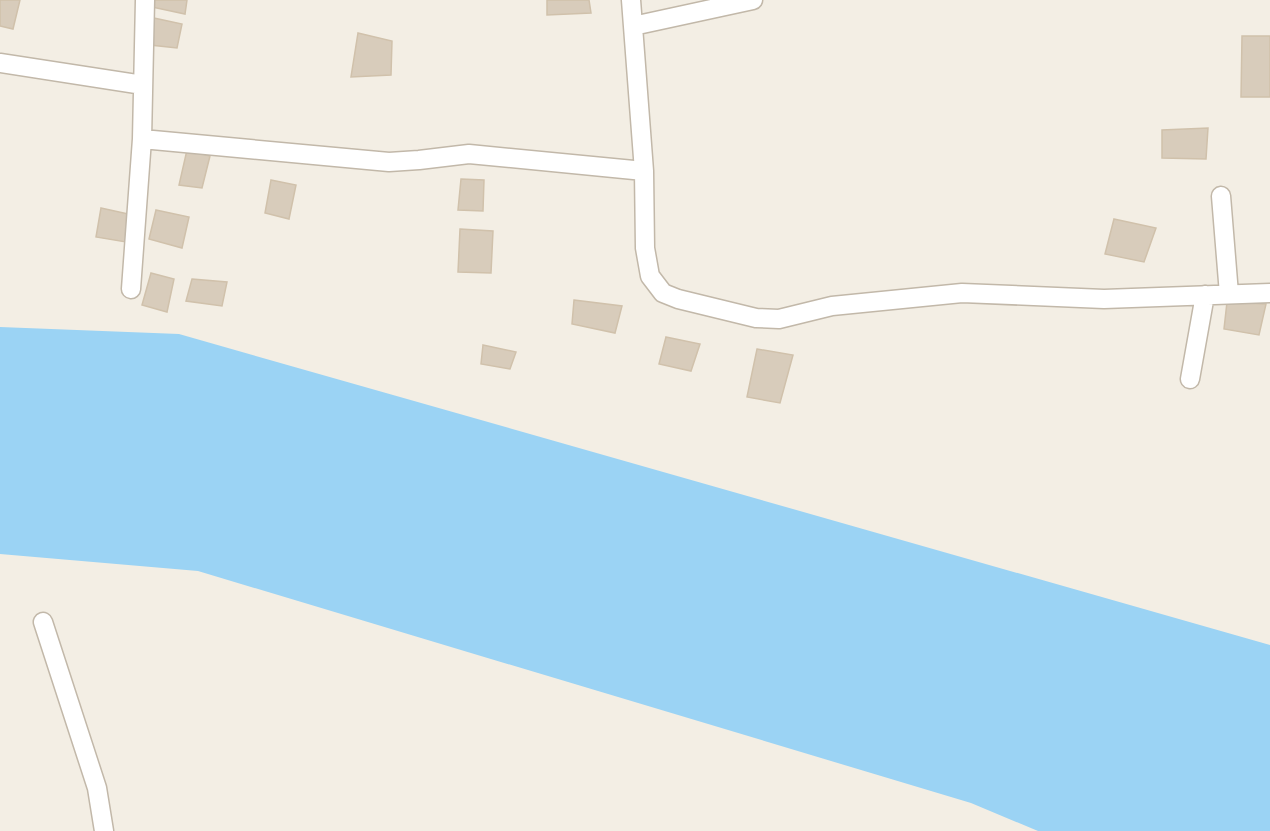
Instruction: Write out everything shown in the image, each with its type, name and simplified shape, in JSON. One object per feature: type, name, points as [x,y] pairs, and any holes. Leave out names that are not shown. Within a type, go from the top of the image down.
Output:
[{"type":"street","points":[[130,289],[142,139],[145,0]]},
{"type":"street","points":[[631,0],[644,171],[645,248],[650,276],[663,293],[678,299],[756,318],[779,319],[832,306],[962,293],[1104,299],[1270,293]]},
{"type":"street","points":[[633,26],[753,0]]},
{"type":"street","points":[[0,63],[143,85]]},
{"type":"street","points":[[142,139],[389,162],[469,154],[644,171]]},
{"type":"street","points":[[1221,196],[1229,294]]},
{"type":"street","points":[[1190,379],[1205,295]]},
{"type":"street","points":[[43,622],[97,788],[104,831]]},
{"type":"water","points":[[0,327],[179,334],[1270,645],[1270,831],[1038,831],[971,803],[198,571],[0,554]]},
{"type":"building","points":[[0,0],[20,0],[13,29],[0,26]]},
{"type":"building","points":[[147,0],[187,0],[185,14],[147,6]]},
{"type":"building","points":[[547,0],[589,0],[591,13],[547,15]]},
{"type":"building","points":[[154,18],[182,24],[177,48],[150,45]]},
{"type":"building","points":[[358,33],[392,41],[391,75],[351,77]]},
{"type":"building","points":[[1242,36],[1270,36],[1270,97],[1241,97]]},
{"type":"building","points":[[1208,128],[1206,159],[1162,158],[1162,130]]},
{"type":"building","points":[[187,150],[210,156],[202,188],[179,185]]},
{"type":"building","points":[[461,179],[484,180],[483,211],[458,210]]},
{"type":"building","points":[[271,180],[296,185],[289,219],[265,213]]},
{"type":"building","points":[[101,208],[133,215],[126,242],[96,237]]},
{"type":"building","points":[[156,210],[189,217],[182,248],[149,239]]},
{"type":"building","points":[[1114,219],[1156,228],[1144,262],[1105,254]]},
{"type":"building","points":[[460,229],[493,231],[491,273],[458,272]]},
{"type":"building","points":[[151,273],[174,279],[167,312],[142,305]]},
{"type":"building","points":[[192,279],[227,282],[222,306],[186,301]]},
{"type":"building","points":[[574,300],[622,306],[615,333],[572,324]]},
{"type":"building","points":[[1227,302],[1266,304],[1259,335],[1224,329]]},
{"type":"building","points":[[666,337],[700,344],[691,371],[659,364]]},
{"type":"building","points":[[483,345],[516,352],[510,369],[481,364]]},
{"type":"building","points":[[757,349],[793,355],[780,403],[747,397]]}]
